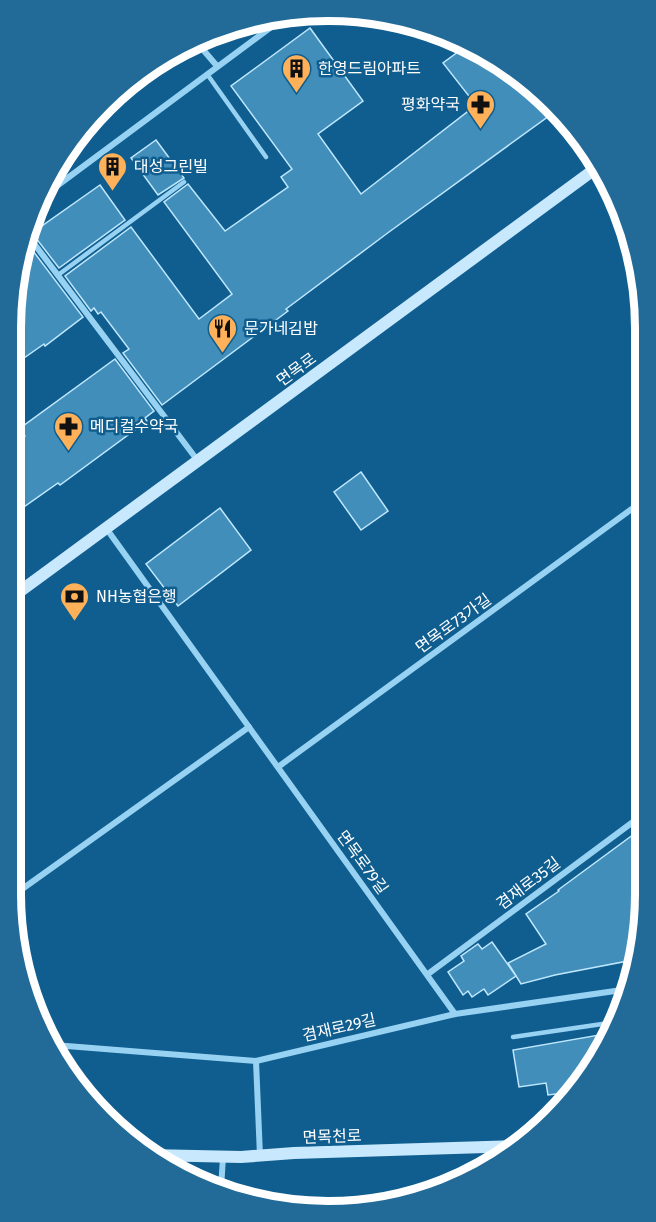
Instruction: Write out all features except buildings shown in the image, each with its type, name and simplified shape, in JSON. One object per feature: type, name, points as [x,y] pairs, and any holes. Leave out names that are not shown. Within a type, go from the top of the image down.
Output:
[{"type":"main road","name":"면목로","points":[[21,591],[592,171]]},
{"type":"main road","name":"면목천로","points":[[167,1156],[261,1156],[503,1147]]},
{"type":"street","points":[[56,187],[272,26]]},
{"type":"street","points":[[202,48],[217,66]]},
{"type":"street","points":[[33,242],[199,461]]},
{"type":"street","name":"면목로73가길","points":[[278,767],[635,507]]},
{"type":"street","name":"면목로79길","points":[[106,528],[455,1014]]},
{"type":"street","points":[[21,890],[249,727]]},
{"type":"street","name":"겸재로35길","points":[[428,974],[635,820]]},
{"type":"street","name":"겸재로29길","points":[[61,1046],[256,1061],[455,1014],[620,990]]},
{"type":"street","points":[[256,1061],[261,1156]]},
{"type":"street","points":[[221,1182],[223,1157]]},
{"type":"lane","points":[[207,74],[266,157]]},
{"type":"lane","points":[[58,275],[184,182]]},
{"type":"lane","points":[[513,1037],[606,1023]]},
{"type":"shaded area","points":[[370,1198],[328,1201],[297,1199]]},
{"type":"place","name":"한영드림아파트","points":[[297,94]]},
{"type":"place","name":"평화약국","points":[[481,130]]},
{"type":"place","name":"대성그린빌","points":[[113,192]]},
{"type":"place","name":"문가네김밥","points":[[223,354]]},
{"type":"place","name":"메디컬수약국","points":[[69,452]]},
{"type":"place","name":"NH농협은행","points":[[75,622]]}]
